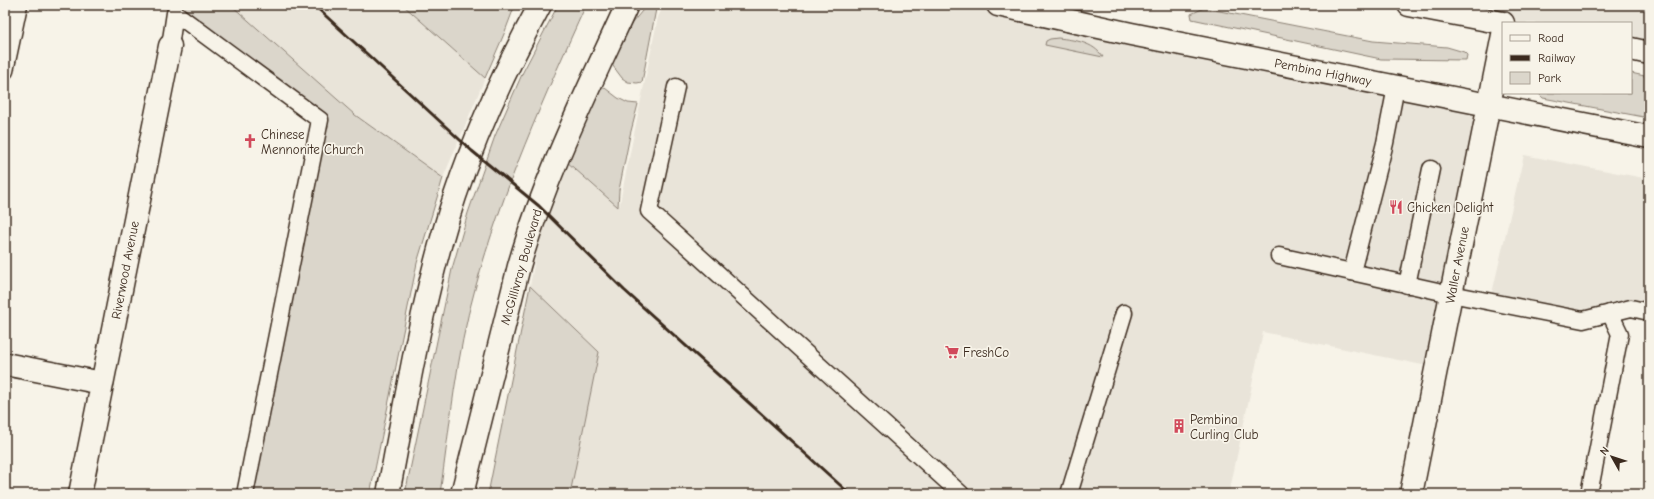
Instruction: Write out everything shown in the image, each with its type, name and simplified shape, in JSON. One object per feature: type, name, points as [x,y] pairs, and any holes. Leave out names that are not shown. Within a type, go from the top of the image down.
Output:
[{"type":"main road","name":"McGillivray Boulevard","points":[[462,494],[519,266],[529,232],[538,206],[600,62],[627,5]]},
{"type":"main road","name":"Pembina Highway","points":[[998,5],[1131,34],[1649,138]]},
{"type":"main road","points":[[1409,5],[1502,23]]},
{"type":"main road","points":[[388,494],[420,331],[455,196],[497,89],[537,9]]},
{"type":"main road","name":"Waller Avenue","points":[[1411,494],[1502,40]]},
{"type":"main road","name":"Riverwood Avenue","points":[[80,494],[170,46]]},
{"type":"main road","points":[[1632,49],[1649,53]]},
{"type":"main road","points":[[5,364],[102,383]]},
{"type":"lane","points":[[5,71],[19,5]]},
{"type":"lane","points":[[170,46],[172,9]]},
{"type":"lane","points":[[172,9],[320,120],[245,494]]},
{"type":"lane","points":[[676,87],[649,211],[961,494]]},
{"type":"lane","points":[[1352,272],[1384,143],[1396,87]]},
{"type":"lane","points":[[1407,284],[1431,169]]},
{"type":"lane","points":[[1279,256],[1451,294],[1583,320],[1631,308],[1649,312]]},
{"type":"lane","points":[[1068,494],[1124,313]]},
{"type":"lane","points":[[1589,494],[1620,334],[1610,313]]},
{"type":"shaded area","points":[[231,5],[403,5],[485,78],[443,178],[355,115]]},
{"type":"shaded area","points":[[664,5],[998,5],[1489,105],[1437,368],[1263,332],[1229,494],[570,494],[599,352],[530,286],[541,228],[566,161],[619,207],[658,17]]},
{"type":"shaded area","points":[[1409,5],[1649,5],[1649,53],[1632,49],[1632,22],[1502,23]]},
{"type":"shaded area","points":[[1524,155],[1649,179],[1649,312],[1583,320],[1490,302]]},
{"type":"green space","points":[[168,5],[231,5],[355,115],[443,178],[417,263],[370,494],[249,494],[320,120],[175,13]]},
{"type":"green space","points":[[403,5],[515,5],[485,78]]},
{"type":"green space","points":[[558,5],[586,5],[525,145],[486,252],[468,314],[458,365],[440,494],[405,494],[452,269],[468,213],[495,136],[523,72]]},
{"type":"green space","points":[[647,5],[652,5],[656,9],[642,82],[628,82],[622,78],[613,66],[612,60],[627,29]]},
{"type":"green space","points":[[1204,8],[1373,41],[1447,47],[1464,52],[1467,55],[1466,60],[1381,59],[1192,19],[1191,14]]},
{"type":"green space","points":[[1058,38],[1077,41],[1089,45],[1103,57],[1045,45],[1046,41]]},
{"type":"green space","points":[[1632,73],[1649,77],[1649,118],[1543,98],[1539,94],[1632,94]]},
{"type":"green space","points":[[601,85],[618,98],[628,103],[638,104],[619,190],[618,207],[566,161]]},
{"type":"green space","points":[[530,286],[599,352],[570,494],[488,494]]},
{"type":"railway","points":[[314,5],[472,151],[539,206],[624,290],[850,494]]},
{"type":"place","name":"Chinese Mennonite Church","points":[[250,141]]},
{"type":"place","name":"Chicken Delight","points":[[1396,207]]},
{"type":"place","name":"FreshCo","points":[[952,352]]},
{"type":"place","name":"Pembina Curling Club","points":[[1179,426]]}]
